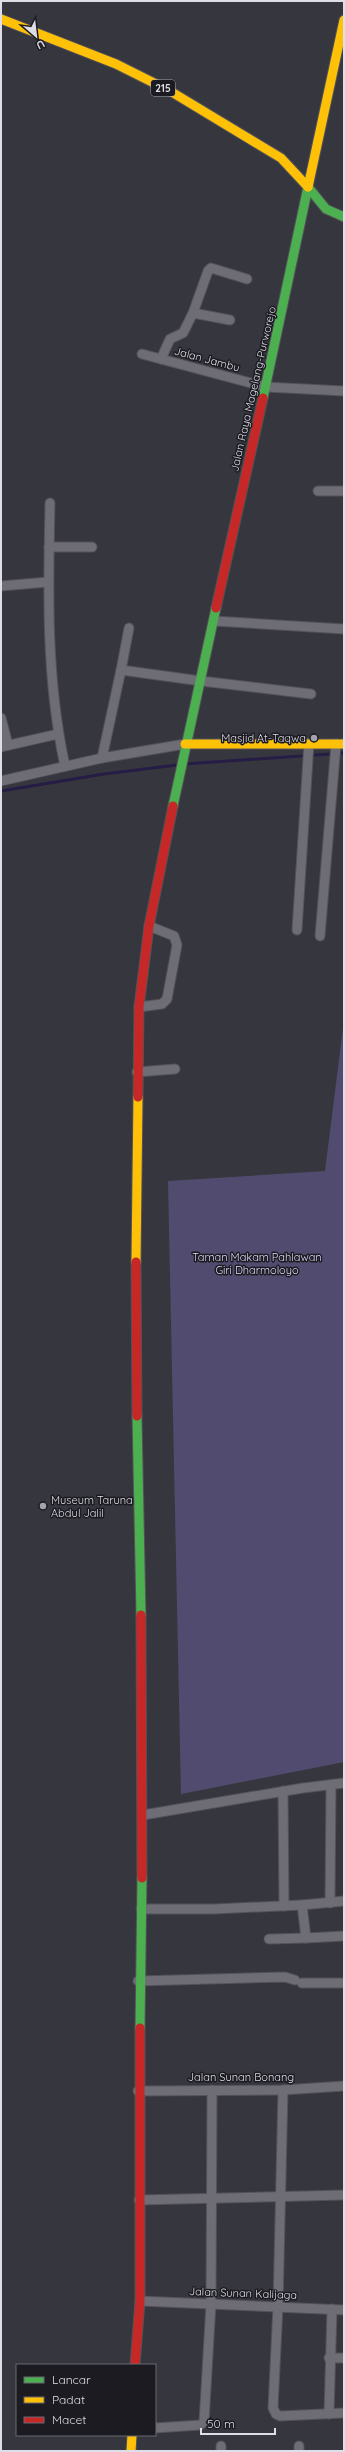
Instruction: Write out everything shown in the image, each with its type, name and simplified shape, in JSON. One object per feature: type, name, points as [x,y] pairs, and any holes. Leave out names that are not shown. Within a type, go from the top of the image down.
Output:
[{"type":"main road","name":"215","points":[[1,19],[116,64],[170,91],[281,158],[308,187]]},
{"type":"main road","name":"Jalan Raya Magelang-Purworejo","points":[[135,2364],[140,2301],[138,1981],[143,1815],[141,1586],[135,1331],[139,1007],[149,926],[184,748],[266,387],[344,20]]},
{"type":"main road","points":[[308,187],[326,209],[344,217]]},
{"type":"main road","points":[[184,748],[309,747],[340,744]]},
{"type":"main road","points":[[131,2451],[132,2436]]},
{"type":"street","points":[[161,359],[168,342],[174,336],[183,333],[193,313],[210,269],[214,268],[246,279]]},
{"type":"street","points":[[193,313],[230,320]]},
{"type":"street","name":"Jalan Jambu","points":[[142,354],[266,387],[344,391]]},
{"type":"street","points":[[318,491],[344,491]]},
{"type":"street","points":[[50,503],[48,582],[50,658],[58,734],[65,766]]},
{"type":"street","points":[[49,547],[92,547]]},
{"type":"street","points":[[1,586],[48,582]]},
{"type":"street","points":[[214,621],[344,629]]},
{"type":"street","points":[[102,758],[130,628]]},
{"type":"street","points":[[122,670],[200,682],[311,694]]},
{"type":"street","points":[[1,718],[5,746],[58,734]]},
{"type":"street","points":[[320,936],[334,755],[340,744]]},
{"type":"street","points":[[297,930],[309,747]]},
{"type":"street","points":[[1,781],[102,758],[184,748]]},
{"type":"street","points":[[139,1007],[162,1004],[167,999],[177,945],[174,936],[149,926]]},
{"type":"street","points":[[137,1072],[175,1069]]},
{"type":"street","points":[[143,1815],[283,1791],[344,1783]]},
{"type":"street","points":[[330,1785],[330,1903]]},
{"type":"street","points":[[283,1791],[284,1906]]},
{"type":"street","points":[[141,1909],[284,1906],[344,1901]]},
{"type":"street","points":[[302,1905],[306,1938]]},
{"type":"street","points":[[269,1939],[344,1936]]},
{"type":"street","points":[[138,1981],[285,1977],[298,1981],[344,1984]]},
{"type":"street","name":"Jalan Sunan Bonang","points":[[138,2092],[283,2090],[344,2086]]},
{"type":"street","points":[[156,2428],[200,2425],[204,2422],[211,2304],[212,2090]]},
{"type":"street","points":[[283,2090],[274,2411],[280,2416],[344,2413]]},
{"type":"street","points":[[139,2200],[344,2195]]},
{"type":"street","name":"Jalan Sunan Kalijaga","points":[[140,2301],[344,2310]]},
{"type":"street","points":[[329,2414],[329,2358],[332,2309]]},
{"type":"street","points":[[329,2358],[344,2358]]},
{"type":"green space","name":"Taman Makam Pahlawan Giri Dharmoloyo","points":[[344,1020],[344,1762],[181,1794],[168,1181],[325,1171]]},
{"type":"waterway","points":[[184,764],[344,753]]},
{"type":"waterway","points":[[1,791],[104,774],[177,765]]},
{"type":"traffic: fast","points":[[308,187],[326,209],[344,217]]},
{"type":"traffic: fast","points":[[263,398],[308,187]]},
{"type":"traffic: fast","points":[[173,806],[216,608]]},
{"type":"traffic: fast","points":[[137,1416],[141,1615]]},
{"type":"traffic: fast","points":[[140,2028],[142,1878]]},
{"type":"traffic: slow","points":[[1,19],[116,64],[170,91],[281,158],[308,187]]},
{"type":"traffic: slow","points":[[308,187],[344,20]]},
{"type":"traffic: slow","points":[[185,744],[344,744]]},
{"type":"traffic: slow","points":[[136,1262],[138,1097]]},
{"type":"traffic: slow","points":[[131,2451],[132,2436]]},
{"type":"traffic: jam","points":[[216,608],[263,398]]},
{"type":"traffic: jam","points":[[138,1097],[139,1007],[149,926],[173,806]]},
{"type":"traffic: jam","points":[[136,1262],[137,1416]]},
{"type":"traffic: jam","points":[[141,1615],[142,1878]]},
{"type":"traffic: jam","points":[[135,2364],[140,2301],[140,2028]]},
{"type":"place","name":"Masjid At-Taqwa","points":[[314,738]]},
{"type":"place","name":"Museum Taruna Abdul Jalil","points":[[43,1506]]}]
